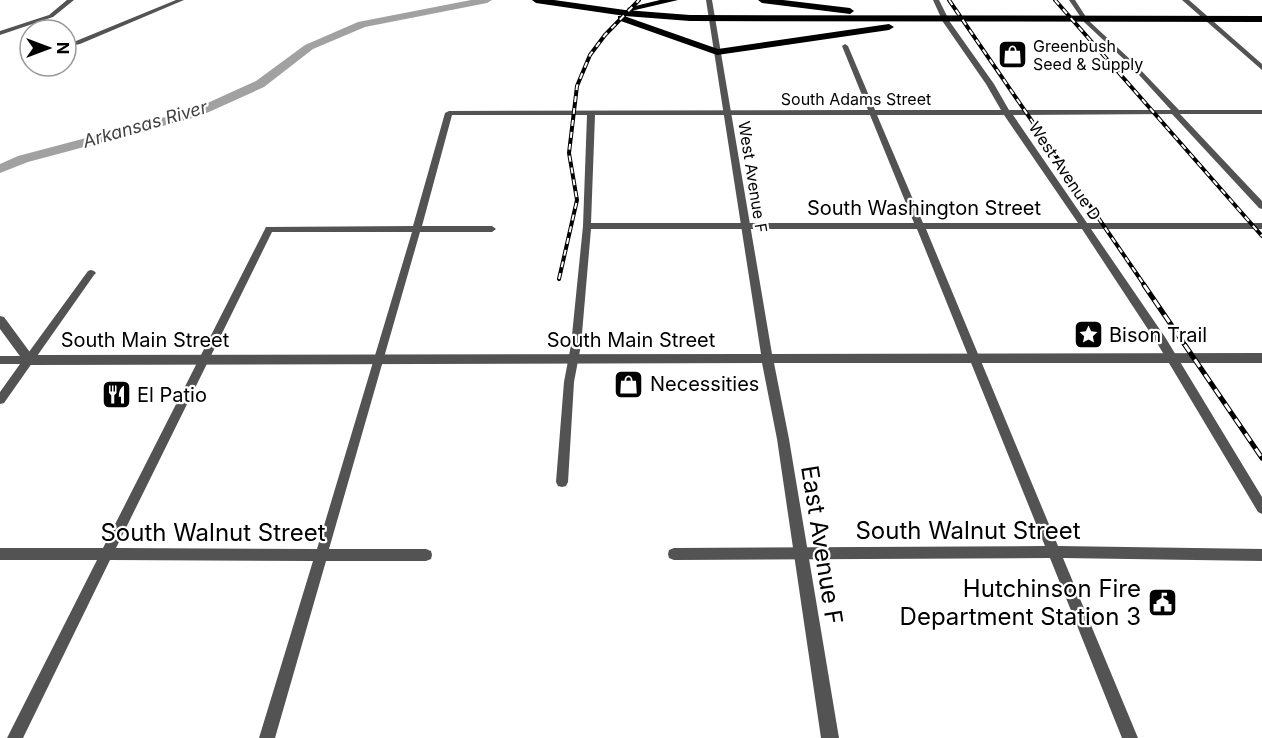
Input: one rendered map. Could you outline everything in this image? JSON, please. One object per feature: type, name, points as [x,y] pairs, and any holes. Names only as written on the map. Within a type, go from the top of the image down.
[{"type":"main road","points":[[536,0],[643,18],[690,20],[1262,22]]},
{"type":"main road","points":[[584,7],[630,8],[674,0]]},
{"type":"main road","points":[[762,0],[920,21]]},
{"type":"main road","points":[[584,7],[717,52],[920,21]]},
{"type":"main road","points":[[1234,21],[1262,14]]},
{"type":"street","points":[[47,18],[71,0]]},
{"type":"street","points":[[78,43],[181,0]]},
{"type":"street","name":"West Avenue F","points":[[709,0],[768,359]]},
{"type":"street","name":"West Avenue D","points":[[936,0],[942,18],[969,52],[1005,112],[1171,358],[1262,508]]},
{"type":"street","points":[[1072,0],[1086,21],[1131,63],[1262,206]]},
{"type":"street","points":[[1185,0],[1262,68]]},
{"type":"street","points":[[0,33],[18,29]]},
{"type":"street","points":[[845,46],[1130,738]]},
{"type":"street","name":"South Adams Street","points":[[416,228],[449,113],[1262,112]]},
{"type":"street","points":[[562,482],[569,382],[587,226],[591,113]]},
{"type":"street","name":"South Washington Street","points":[[587,226],[1262,226]]},
{"type":"street","points":[[267,738],[416,228]]},
{"type":"street","points":[[15,738],[268,229],[492,229]]},
{"type":"street","points":[[0,400],[91,273]]},
{"type":"street","points":[[1,325],[29,360]]},
{"type":"street","name":"South Main Street","points":[[0,360],[1262,358]]},
{"type":"street","name":"East Avenue F","points":[[768,359],[830,738]]},
{"type":"street","name":"South Walnut Street","points":[[674,554],[1054,552],[1262,555]]},
{"type":"street","name":"South Walnut Street","points":[[0,554],[426,555]]},
{"type":"waterway","name":"Arkansas River","points":[[0,169],[23,159],[196,113],[260,84],[309,47],[362,24],[487,0]]},
{"type":"railway","points":[[559,279],[577,200],[569,153],[577,86],[590,55],[605,35],[639,0]]},
{"type":"railway","points":[[949,0],[1145,286]]},
{"type":"railway","points":[[1055,0],[1262,236]]},
{"type":"railway","points":[[1144,285],[1262,458]]},
{"type":"place","name":"Greenbush Seed & Supply","points":[[1012,55]]},
{"type":"place","name":"Bison Trail","points":[[1088,335]]},
{"type":"place","name":"Necessities","points":[[629,384]]},
{"type":"place","name":"El Patio","points":[[116,395]]},
{"type":"place","name":"Hutchinson Fire Department Station 3","points":[[1162,602]]}]
